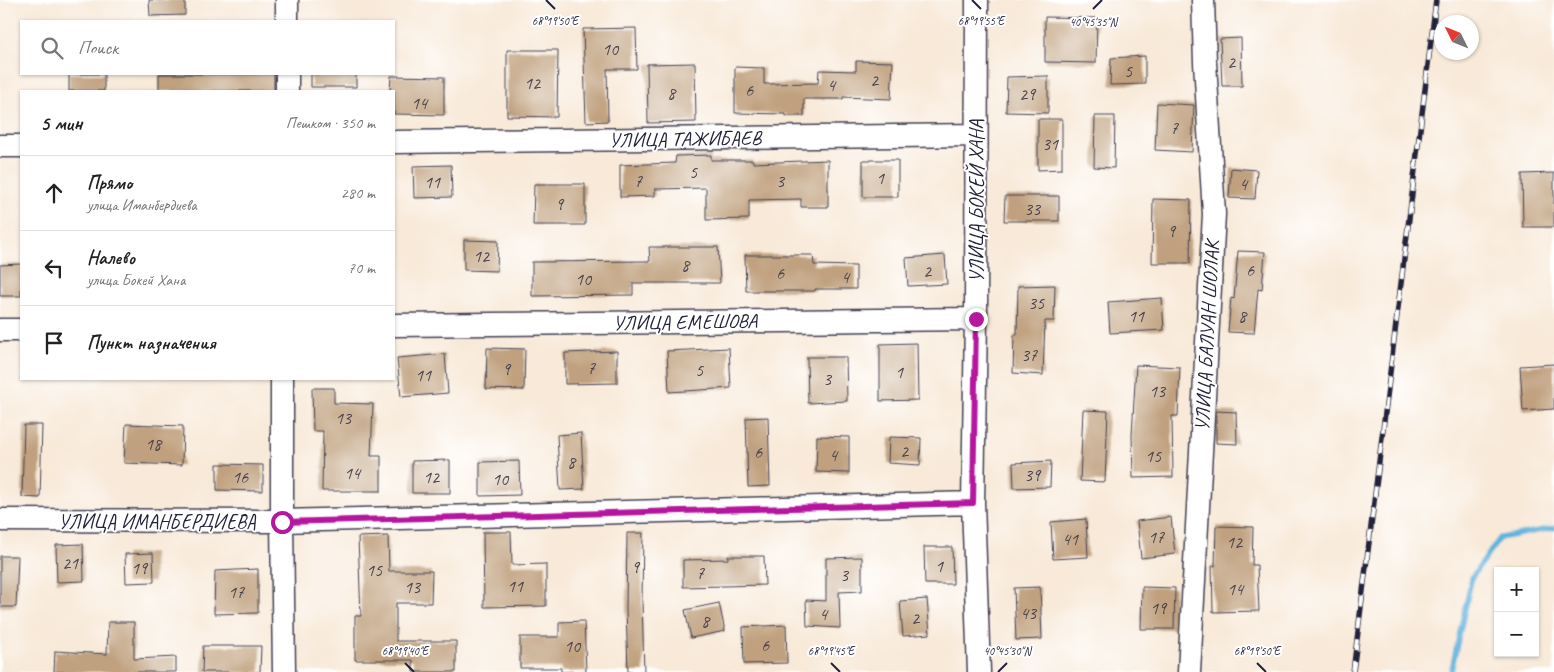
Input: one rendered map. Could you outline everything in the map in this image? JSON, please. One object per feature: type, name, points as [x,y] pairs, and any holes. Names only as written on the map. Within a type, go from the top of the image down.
[{"type":"street","points":[[287,0],[287,20]]},
{"type":"street","name":"УЛИЦА БОКЕЙ ХАНА","points":[[977,0],[976,319],[973,503],[979,672]]},
{"type":"street","name":"УЛИЦА БАЛУАН ШОЛАК","points":[[1189,672],[1214,214],[1203,0]]},
{"type":"street","points":[[287,75],[287,90]]},
{"type":"street","name":"УЛИЦА ТАЖИБАЕВ","points":[[395,142],[976,135]]},
{"type":"street","points":[[0,146],[20,146]]},
{"type":"street","name":"УЛИЦА ЕМЕШОВА","points":[[395,325],[976,319]]},
{"type":"street","points":[[0,330],[20,330]]},
{"type":"street","points":[[282,380],[284,672]]},
{"type":"street","name":"УЛИЦА ИМАНБЕРДИЕВА","points":[[0,520],[282,522],[973,503]]},
{"type":"building","points":[[149,0],[185,0],[185,15],[150,16]]},
{"type":"building","points":[[1045,17],[1097,18],[1096,63],[1045,62]]},
{"type":"building","points":[[636,28],[637,69],[607,69],[608,121],[586,122],[583,29]]},
{"type":"building","points":[[1241,38],[1242,86],[1222,86],[1220,39]]},
{"type":"building","points":[[507,50],[558,50],[557,117],[507,116]]},
{"type":"building","points":[[1145,56],[1145,84],[1110,85],[1111,58]]},
{"type":"building","points":[[856,61],[893,62],[891,99],[843,97],[843,99],[804,99],[804,116],[735,113],[735,67],[764,68],[764,84],[818,83],[819,70],[856,71]]},
{"type":"building","points":[[695,63],[696,122],[648,123],[647,64]]},
{"type":"building","points":[[69,75],[104,75],[104,90],[69,90]]},
{"type":"building","points":[[159,75],[274,75],[274,90],[159,90]]},
{"type":"building","points":[[311,75],[356,75],[356,87],[311,87]]},
{"type":"building","points":[[391,76],[444,77],[444,115],[395,114],[395,90],[390,90]]},
{"type":"building","points":[[1048,76],[1048,113],[1006,112],[1007,77]]},
{"type":"building","points":[[1157,103],[1194,105],[1192,152],[1155,150]]},
{"type":"building","points":[[1095,116],[1115,116],[1114,168],[1094,167]]},
{"type":"building","points":[[1038,119],[1062,119],[1062,169],[1038,170]]},
{"type":"building","points":[[711,155],[711,160],[753,160],[753,163],[828,160],[828,207],[801,207],[801,199],[749,200],[749,219],[706,220],[706,188],[655,189],[655,196],[620,197],[620,165],[675,163],[676,156]]},
{"type":"building","points":[[863,160],[898,160],[898,197],[863,197]]},
{"type":"building","points":[[451,165],[452,197],[414,198],[413,166]]},
{"type":"building","points":[[1231,168],[1257,170],[1255,199],[1229,198]]},
{"type":"building","points":[[1554,173],[1554,227],[1523,227],[1522,174]]},
{"type":"building","points":[[534,184],[585,184],[585,225],[533,225]]},
{"type":"building","points":[[1005,196],[1059,196],[1059,221],[1004,221]]},
{"type":"building","points":[[1153,199],[1191,200],[1190,263],[1152,263]]},
{"type":"building","points":[[464,240],[498,241],[497,271],[464,270]]},
{"type":"building","points":[[649,247],[718,247],[720,283],[633,283],[633,295],[532,296],[532,262],[650,261]]},
{"type":"building","points":[[1238,251],[1265,252],[1262,290],[1258,289],[1254,333],[1228,332],[1231,298],[1234,299]]},
{"type":"building","points":[[745,255],[813,255],[814,265],[856,266],[856,289],[746,291]]},
{"type":"building","points":[[945,255],[947,284],[908,286],[906,258]]},
{"type":"building","points":[[20,264],[20,296],[0,296],[0,265]]},
{"type":"building","points":[[1055,285],[1054,321],[1045,321],[1043,375],[1013,373],[1014,335],[1017,335],[1018,286]]},
{"type":"building","points":[[1162,298],[1164,330],[1110,333],[1108,302]]},
{"type":"building","points":[[917,343],[918,400],[880,401],[880,344]]},
{"type":"building","points":[[487,348],[525,349],[524,390],[486,389]]},
{"type":"building","points":[[729,348],[731,388],[669,392],[667,351]]},
{"type":"building","points":[[617,351],[617,383],[565,384],[565,353]]},
{"type":"building","points":[[445,354],[448,393],[401,397],[397,358]]},
{"type":"building","points":[[807,357],[846,357],[847,401],[808,403]]},
{"type":"building","points":[[1554,364],[1554,409],[1523,411],[1520,366]]},
{"type":"building","points":[[1136,365],[1180,367],[1178,416],[1172,416],[1173,477],[1133,478],[1132,435]]},
{"type":"building","points":[[312,388],[334,388],[334,403],[373,404],[371,456],[381,456],[381,491],[322,491],[323,431],[313,431]]},
{"type":"building","points":[[1083,410],[1108,411],[1105,482],[1080,481]]},
{"type":"building","points":[[1216,411],[1236,412],[1237,444],[1216,443]]},
{"type":"building","points":[[768,417],[770,486],[748,487],[746,418]]},
{"type":"building","points":[[126,424],[183,426],[182,465],[124,463]]},
{"type":"building","points":[[24,425],[42,425],[40,498],[22,497]]},
{"type":"building","points":[[581,433],[584,489],[560,490],[557,435]]},
{"type":"building","points":[[817,436],[849,437],[849,473],[816,472]]},
{"type":"building","points":[[889,437],[921,438],[920,465],[888,463]]},
{"type":"building","points":[[450,460],[450,493],[412,493],[412,461]]},
{"type":"building","points":[[519,461],[520,495],[480,496],[480,462]]},
{"type":"building","points":[[1051,461],[1050,487],[1014,488],[1013,463]]},
{"type":"building","points":[[217,464],[263,465],[263,491],[217,490]]},
{"type":"building","points":[[1171,517],[1175,554],[1141,558],[1137,521]]},
{"type":"building","points":[[1086,519],[1088,557],[1053,559],[1051,522]]},
{"type":"building","points":[[1216,526],[1253,527],[1252,565],[1257,565],[1259,611],[1213,612],[1212,566],[1215,566]]},
{"type":"building","points":[[483,532],[511,532],[512,565],[546,564],[546,606],[484,607]]},
{"type":"building","points":[[627,533],[643,533],[644,672],[628,672],[626,608]]},
{"type":"building","points":[[388,536],[389,571],[432,571],[431,603],[396,603],[396,641],[456,641],[456,672],[413,672],[413,660],[355,660],[355,616],[361,616],[358,537]]},
{"type":"building","points":[[83,544],[84,581],[57,582],[56,545]]},
{"type":"building","points":[[924,547],[952,547],[953,584],[925,584]]},
{"type":"building","points":[[153,553],[154,582],[126,583],[125,554]]},
{"type":"building","points":[[0,556],[18,556],[16,607],[0,607]]},
{"type":"building","points":[[728,556],[764,556],[765,585],[683,587],[683,560],[728,559]]},
{"type":"building","points":[[862,557],[862,591],[839,592],[840,628],[807,626],[806,600],[826,601],[826,558]]},
{"type":"building","points":[[258,569],[258,613],[214,614],[215,571]]},
{"type":"building","points":[[1040,587],[1042,639],[1016,640],[1014,588]]},
{"type":"building","points":[[1142,587],[1175,588],[1174,629],[1141,629]]},
{"type":"building","points":[[927,599],[930,634],[903,636],[900,601]]},
{"type":"building","points":[[719,603],[725,631],[691,638],[685,610]]},
{"type":"building","points":[[584,621],[586,671],[561,672],[561,668],[520,668],[520,637],[559,637],[559,622]]},
{"type":"building","points":[[108,622],[134,622],[134,659],[176,657],[176,672],[54,672],[55,651],[107,654]]},
{"type":"building","points":[[786,625],[787,663],[744,664],[743,627]]},
{"type":"building","points":[[203,646],[261,646],[260,672],[202,672]]},
{"type":"waterway","points":[[1451,672],[1472,577],[1500,538],[1554,528]]},
{"type":"railway","points":[[1353,672],[1436,0]]},
{"type":"route","points":[[282,522],[973,503],[976,319]]}]
